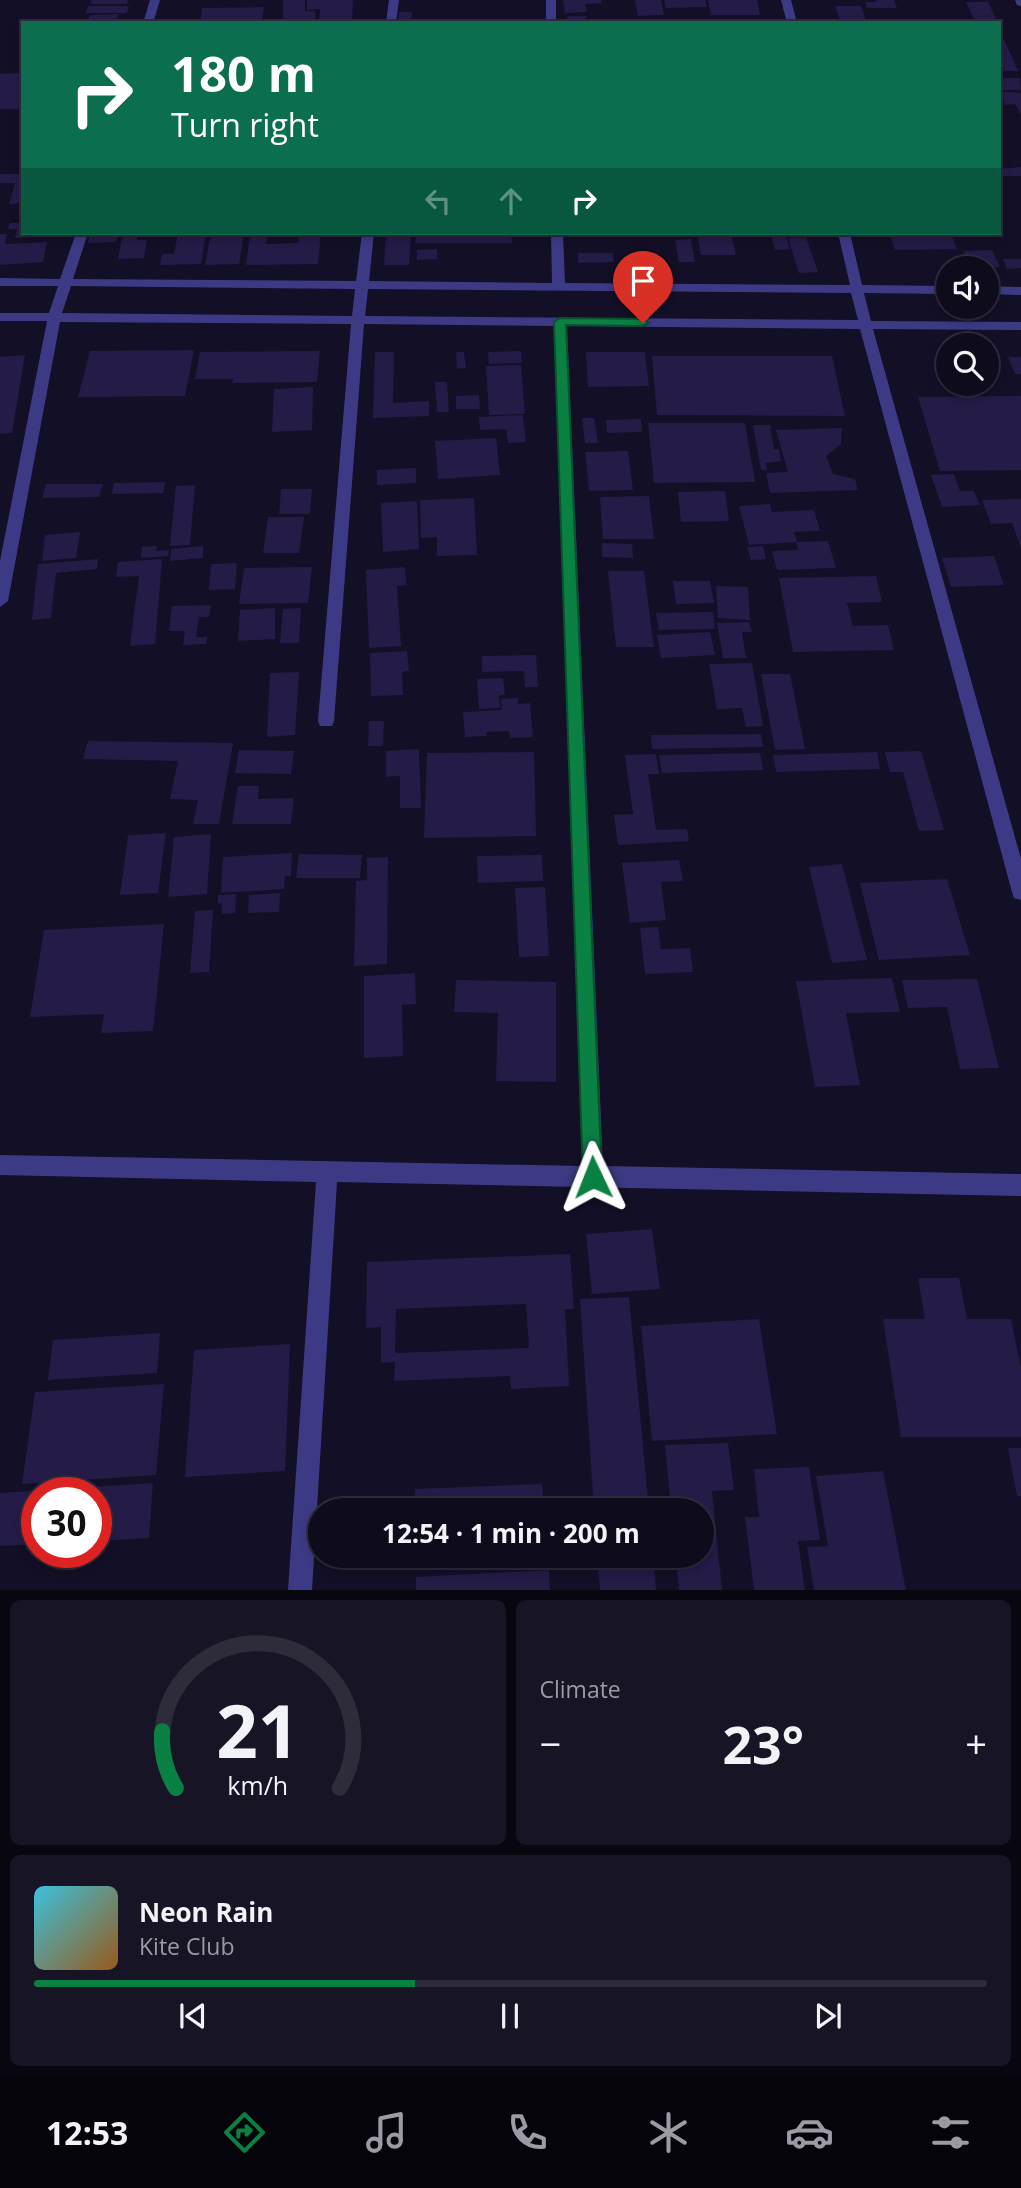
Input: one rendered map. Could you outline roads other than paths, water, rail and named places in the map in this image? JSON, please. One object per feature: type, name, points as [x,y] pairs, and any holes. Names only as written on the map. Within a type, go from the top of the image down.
[{"type":"street","points":[[149,21],[155,0]]},
{"type":"street","points":[[391,21],[394,0]]},
{"type":"street","points":[[551,0],[551,21]]},
{"type":"street","points":[[786,0],[791,21]]},
{"type":"street","points":[[0,601],[54,317],[81,235]]},
{"type":"street","points":[[326,722],[358,320],[368,235]]},
{"type":"street","points":[[557,235],[559,287]]},
{"type":"street","points":[[844,235],[865,324],[1021,892]]},
{"type":"street","points":[[0,282],[936,290]]},
{"type":"street","points":[[999,290],[1021,291]]},
{"type":"street","points":[[0,317],[1021,326]]},
{"type":"street","points":[[560,322],[593,1177]]},
{"type":"street","points":[[0,1165],[1021,1185]]},
{"type":"street","points":[[300,1590],[327,1173]]}]
